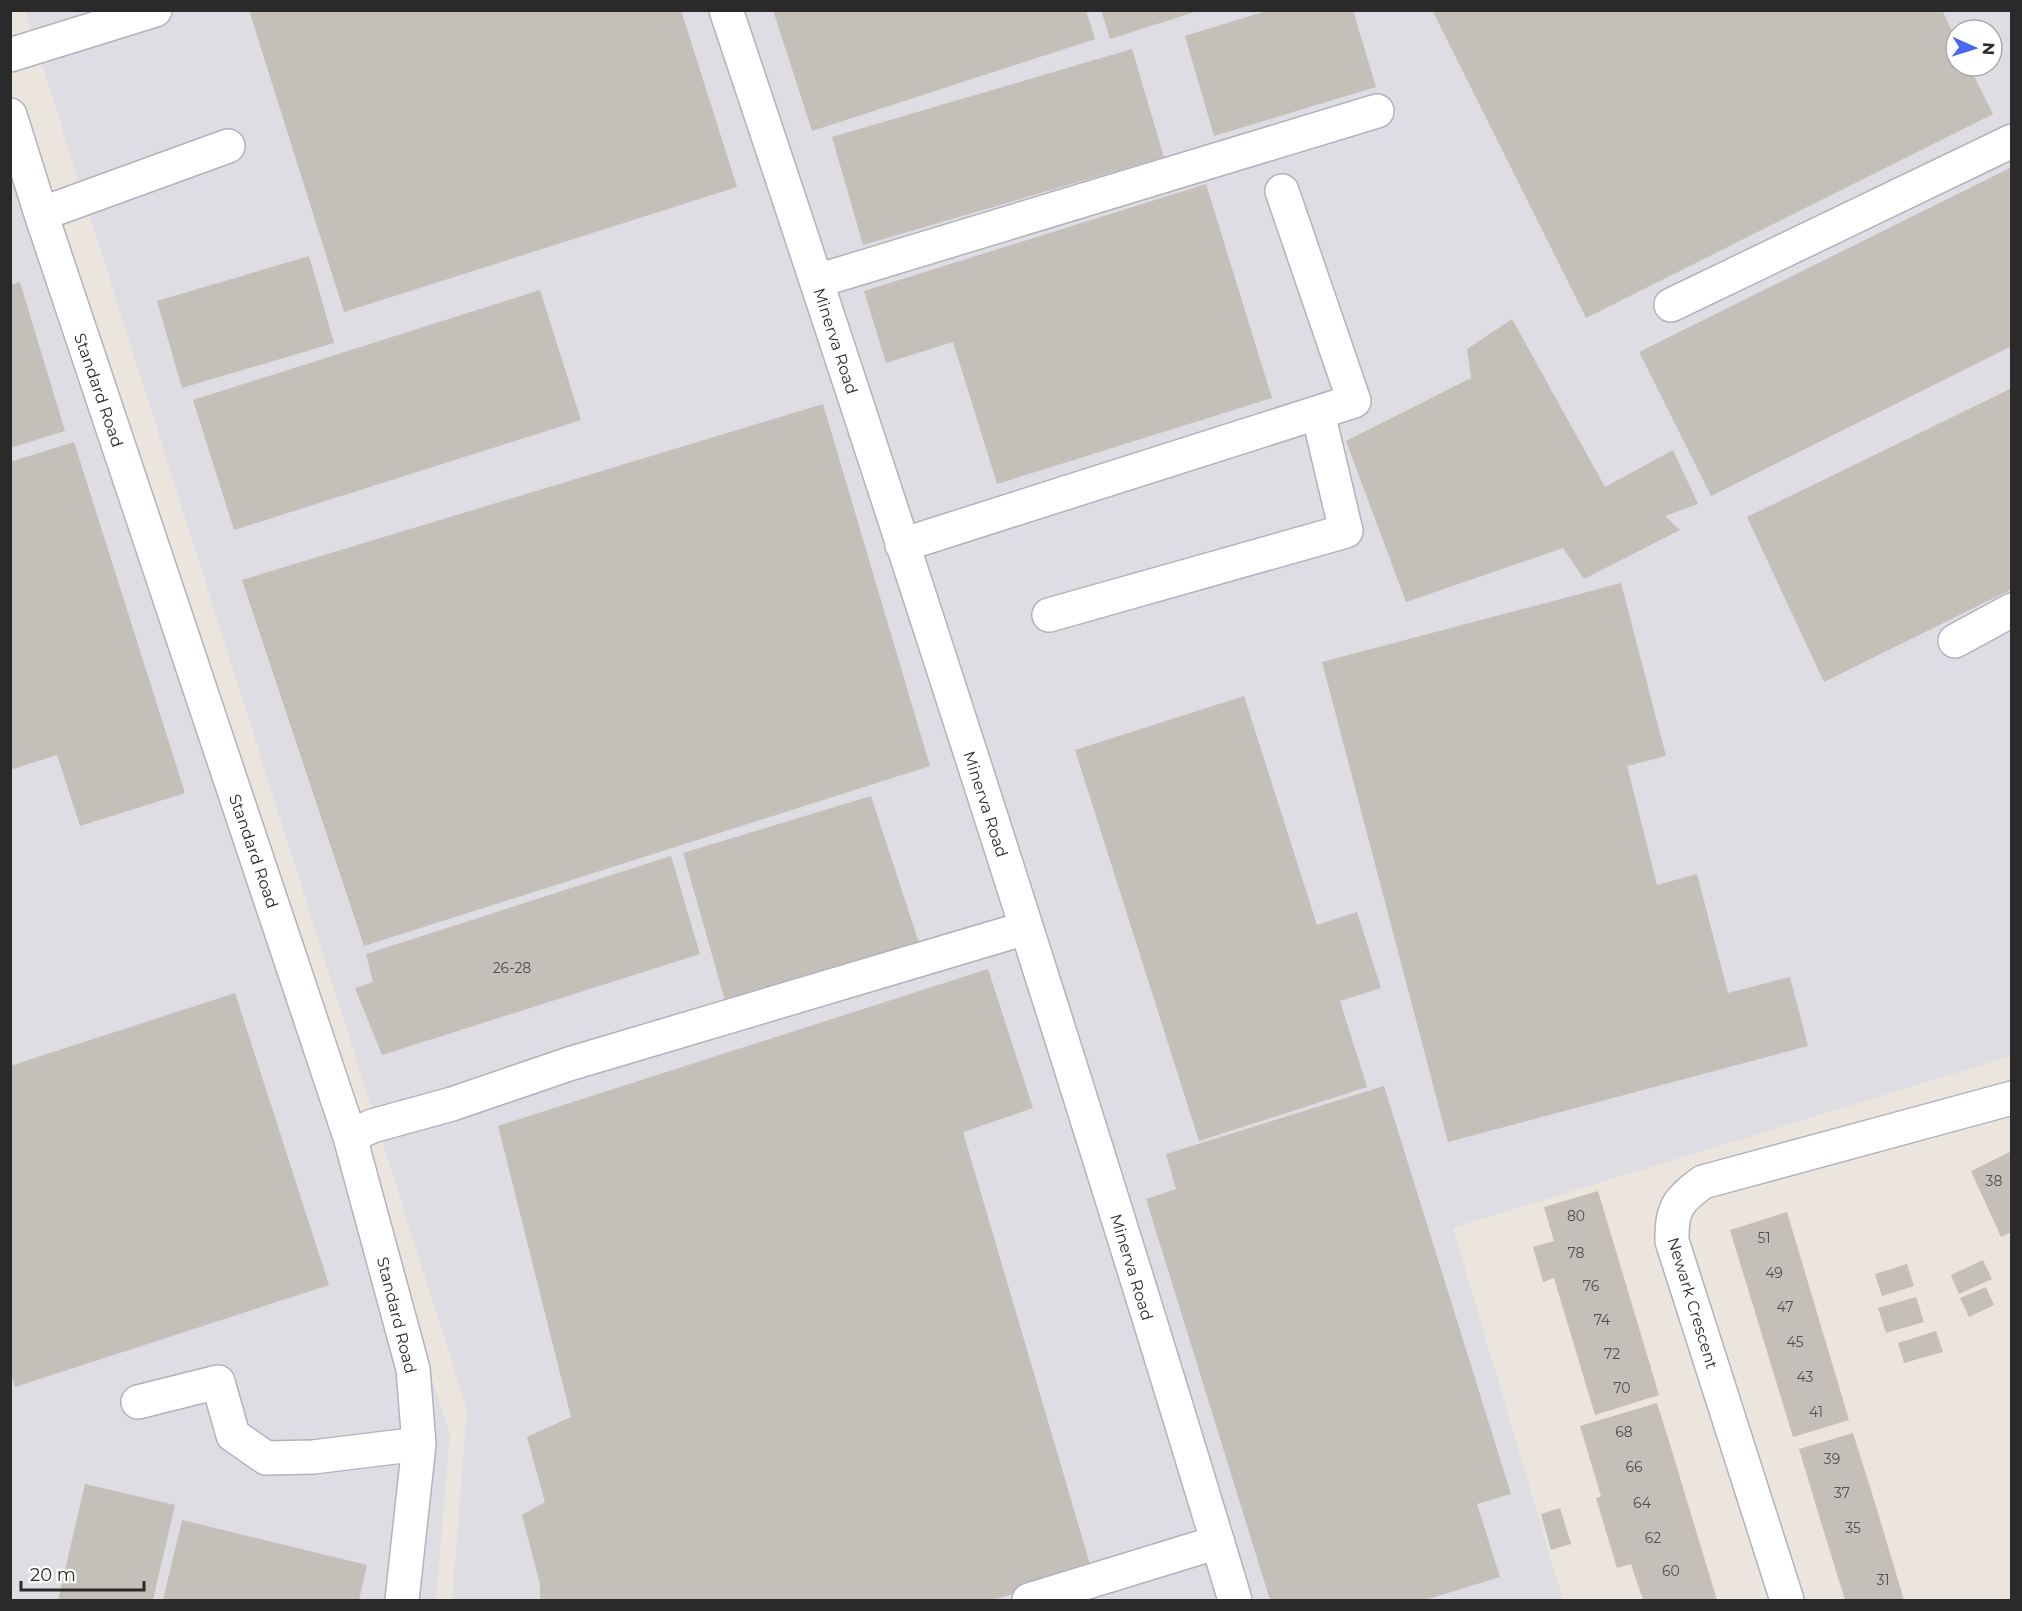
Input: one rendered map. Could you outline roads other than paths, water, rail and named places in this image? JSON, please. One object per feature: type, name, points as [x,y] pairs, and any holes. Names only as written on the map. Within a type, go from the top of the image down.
[{"type":"street","points":[[10,55],[155,10]]},
{"type":"street","name":"Minerva Road","points":[[726,10],[817,281],[1026,928],[1235,1600]]},
{"type":"street","points":[[817,281],[1377,111]]},
{"type":"street","name":"Standard Road","points":[[10,115],[40,214],[350,1137],[413,1369],[419,1444],[402,1600]]},
{"type":"street","points":[[1671,305],[2012,141]]},
{"type":"street","points":[[40,214],[228,146]]},
{"type":"street","points":[[902,546],[1354,401],[1282,190]]},
{"type":"street","points":[[1049,615],[1346,531],[1318,412]]},
{"type":"street","points":[[1954,641],[2012,609]]},
{"type":"street","points":[[350,1137],[372,1126],[452,1104],[569,1064],[1026,928]]},
{"type":"street","name":"Newark Crescent","points":[[1787,1600],[1672,1241],[1671,1225],[1674,1212],[1684,1196],[1704,1182],[2012,1098]]},
{"type":"street","points":[[138,1402],[218,1382],[233,1435],[266,1458],[313,1457],[419,1444]]},
{"type":"street","points":[[1029,1600],[1218,1542]]}]
